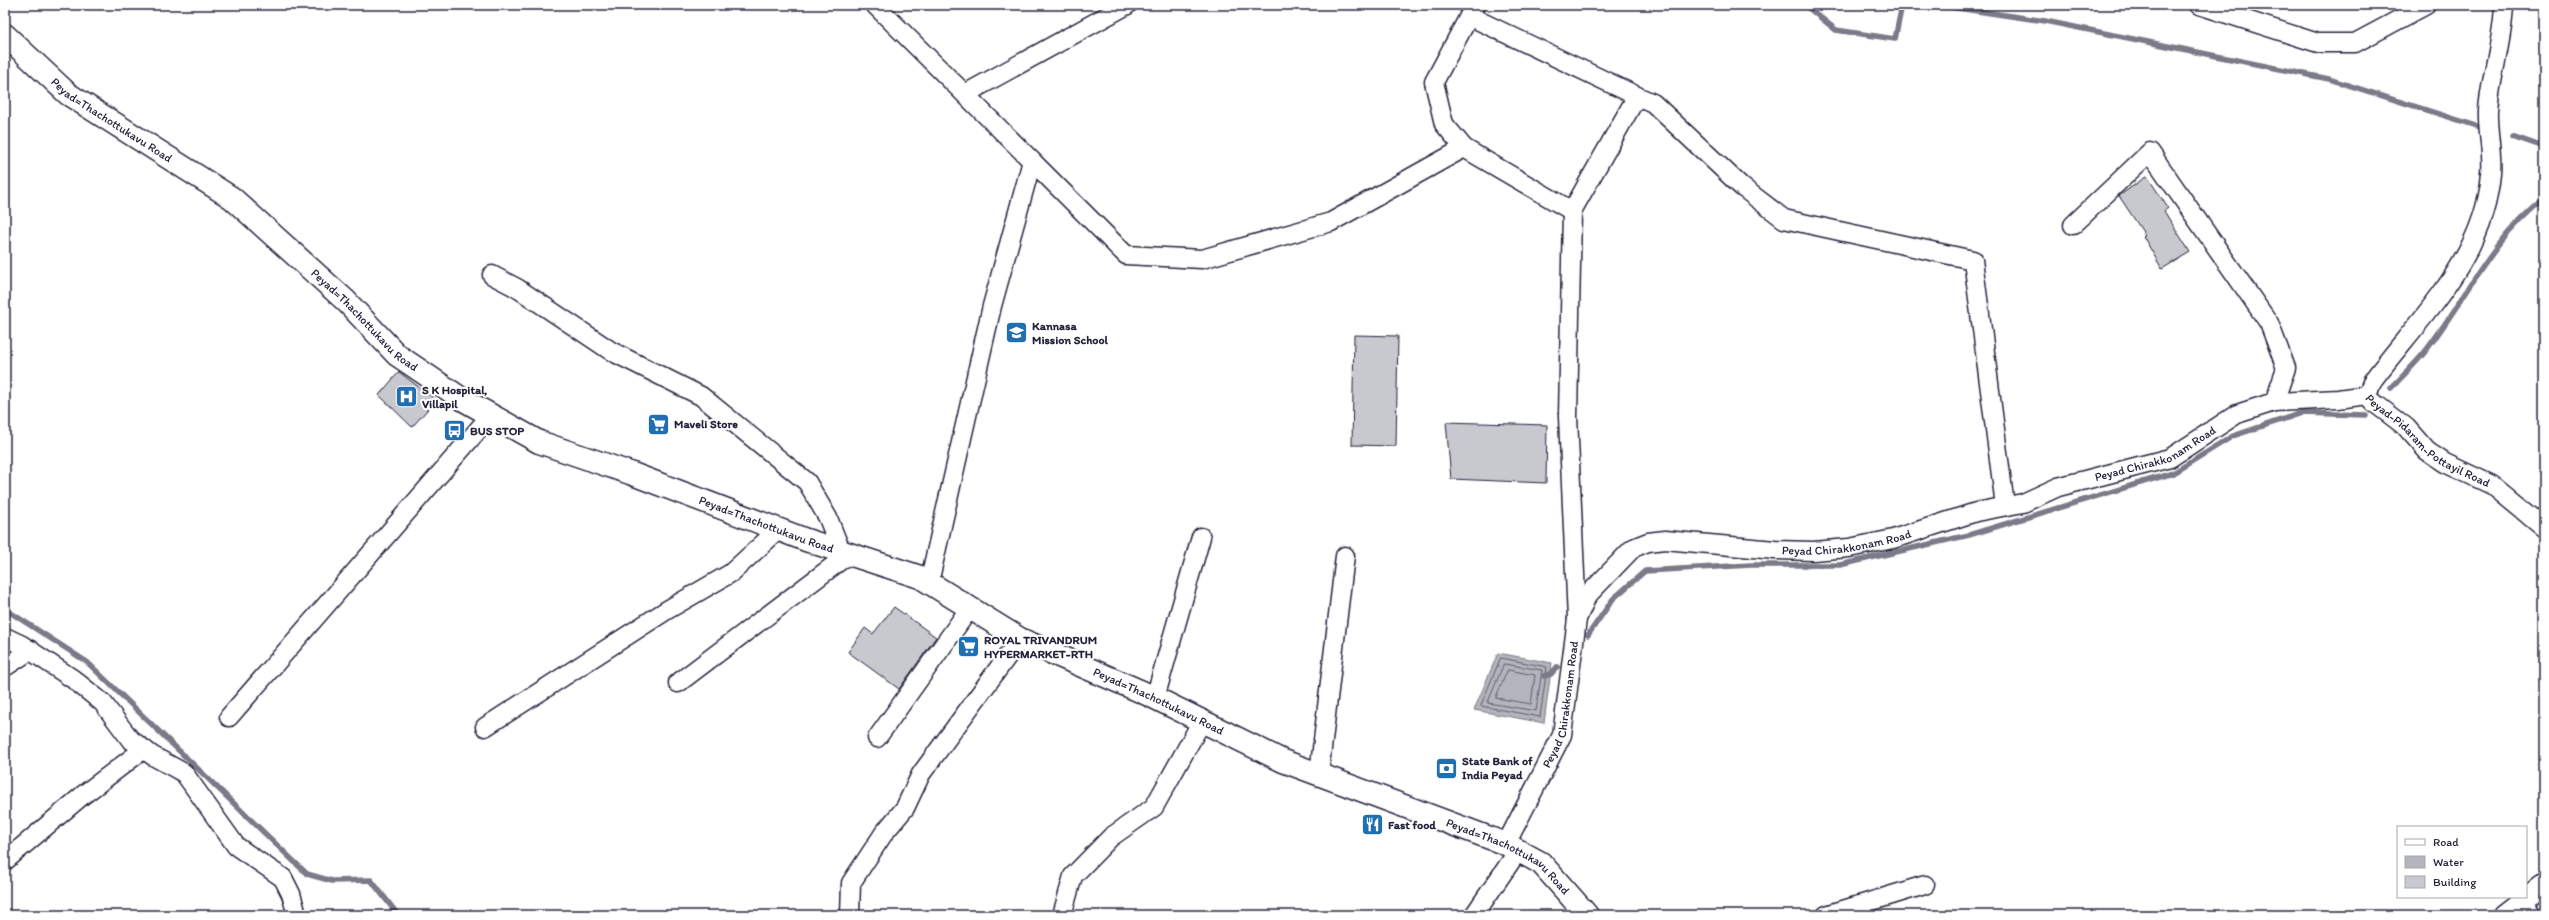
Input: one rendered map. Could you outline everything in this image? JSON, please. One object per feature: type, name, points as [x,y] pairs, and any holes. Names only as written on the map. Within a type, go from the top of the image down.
[{"type":"main road","name":"Peyad=Thachottukavu Road","points":[[5,35],[68,94],[232,198],[346,301],[397,355],[462,399],[539,442],[779,529],[920,577],[1020,639],[1155,698],[1283,761],[1512,848],[1541,863],[1587,915]]},
{"type":"main road","points":[[2518,911],[2544,885]]},
{"type":"street","points":[[875,5],[1126,255],[1202,259],[1331,222],[1464,148]]},
{"type":"street","points":[[965,94],[1127,5]]},
{"type":"street","points":[[2199,5],[2318,43],[2355,43],[2426,5]]},
{"type":"street","name":"Peyad-Pidaram-Pottayil Road","points":[[2504,5],[2504,27],[2491,85],[2488,111],[2491,173],[2480,222],[2463,264],[2373,380],[2366,395],[2406,427],[2426,451],[2445,463],[2492,485],[2544,528]]},
{"type":"street","points":[[1572,211],[1464,148],[1444,124],[1434,82],[1472,10],[1653,103],[1742,187],[1784,219],[1973,260],[2005,506]]},
{"type":"street","points":[[1577,619],[1568,418],[1572,211],[1637,96]]},
{"type":"street","points":[[2073,225],[2150,152],[2269,323],[2286,368],[2274,402]]},
{"type":"street","points":[[929,583],[992,306],[1032,161]]},
{"type":"street","points":[[492,276],[517,288],[611,352],[701,396],[807,482],[828,518],[845,552],[678,683]]},
{"type":"street","name":"Peyad Chirakkonam Road","points":[[1474,915],[1512,848],[1562,735],[1577,619],[1587,596],[1609,571],[1633,548],[1648,542],[1665,540],[1775,550],[1849,548],[1893,539],[1934,524],[2005,506],[2023,503],[2058,487],[2170,458],[2237,414],[2274,402],[2338,399],[2366,395]]},
{"type":"street","points":[[229,717],[491,415]]},
{"type":"street","points":[[485,727],[667,610],[731,574],[779,529]]},
{"type":"street","points":[[1155,698],[1201,537]]},
{"type":"street","points":[[1319,774],[1345,556]]},
{"type":"street","points":[[877,738],[970,608]]},
{"type":"street","points":[[5,637],[30,650],[73,679],[102,703],[130,739],[144,749],[184,772],[236,846],[283,878],[297,915]]},
{"type":"street","points":[[850,915],[852,883],[884,833],[905,808],[922,774],[1020,639]]},
{"type":"street","points":[[5,667],[30,650]]},
{"type":"street","points":[[1062,915],[1073,876],[1111,837],[1154,807],[1202,721]]},
{"type":"street","points":[[5,861],[83,795],[144,749]]},
{"type":"street","points":[[1826,915],[1925,885]]},
{"type":"water","points":[[1498,653],[1552,663],[1544,723],[1474,710]]},
{"type":"building","points":[[2147,176],[2168,208],[2164,211],[2190,252],[2162,269],[2143,236],[2145,235],[2119,196]]},
{"type":"building","points":[[1354,335],[1398,336],[1396,446],[1352,445]]},
{"type":"building","name":"S K Hospital, Villapil","points":[[399,372],[436,400],[412,427],[379,395]]},
{"type":"building","points":[[1446,422],[1547,425],[1546,483],[1451,479]]},
{"type":"building","points":[[894,607],[936,637],[899,689],[848,652],[865,628],[873,634]]},
{"type":"waterway","points":[[1805,5],[1836,30],[1895,39],[1902,5]]},
{"type":"waterway","points":[[1937,5],[2045,21],[2329,79],[2480,127]]},
{"type":"waterway","points":[[2512,136],[2544,147]]},
{"type":"waterway","points":[[2391,388],[2424,353],[2494,251],[2509,232],[2526,214],[2544,199]]},
{"type":"waterway","points":[[1588,635],[1613,599],[1645,571],[1751,565],[1840,565],[1969,535],[2173,473],[2233,436],[2302,413],[2366,415]]},
{"type":"waterway","points":[[5,609],[87,662],[307,874],[332,881],[371,880],[398,915]]},
{"type":"waterway","points":[[1544,676],[1551,674],[1557,667]]},
{"type":"place","name":"Kannasa Mission School","points":[[1016,333]]},
{"type":"place","name":"S K Hospital, Villapil","points":[[407,397]]},
{"type":"place","name":"Maveli Store","points":[[659,424]]},
{"type":"place","name":"BUS STOP","points":[[455,431]]},
{"type":"place","name":"ROYAL TRIVANDRUM HYPERMARKET-RTH","points":[[968,647]]},
{"type":"place","name":"State Bank of India Peyad","points":[[1446,768]]},
{"type":"place","name":"Fast food","points":[[1373,825]]}]
